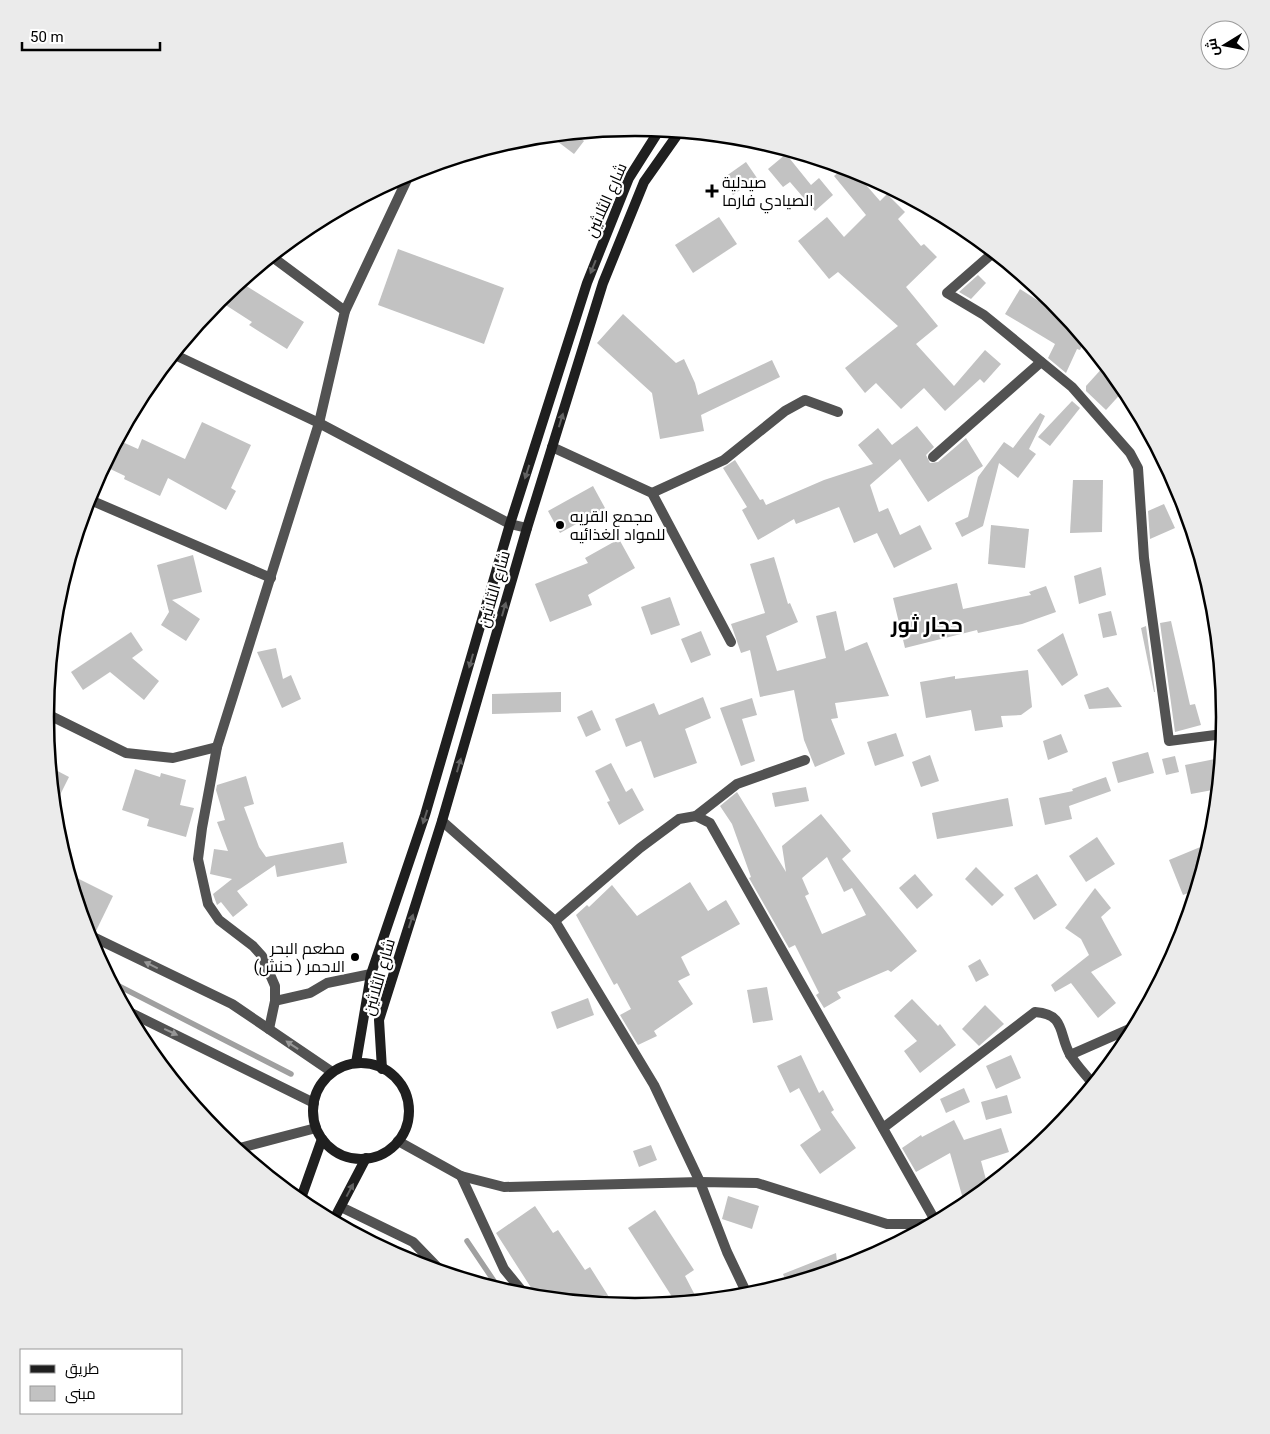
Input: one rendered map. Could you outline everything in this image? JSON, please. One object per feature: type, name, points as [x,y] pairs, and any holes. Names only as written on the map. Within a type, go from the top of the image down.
[{"type":"main road","name":"شارع الثلاثين","points":[[356,1063],[371,974],[425,816],[510,524],[587,283],[629,178],[655,137]]},
{"type":"main road","name":"شارع الثلاثين","points":[[382,1069],[379,1020],[442,821],[527,528],[603,283],[644,182],[676,137]]},
{"type":"main road","points":[[356,1063],[368,1063],[382,1069],[400,1082],[408,1106],[408,1118],[398,1141],[378,1156],[366,1158],[342,1155],[322,1139],[316,1128],[314,1103],[320,1086],[332,1072],[356,1063]]},
{"type":"main road","points":[[303,1193],[322,1139]]},
{"type":"main road","points":[[337,1215],[366,1158]]},
{"type":"street","points":[[269,1029],[275,1001],[275,986],[262,956],[253,946],[219,920],[208,904],[202,886],[198,859],[217,747],[319,424],[345,311],[405,184]]},
{"type":"street","points":[[989,256],[947,293],[984,315],[1072,387],[1130,452],[1138,468],[1144,558],[1169,740],[1216,735]]},
{"type":"street","points":[[276,260],[345,311]]},
{"type":"street","points":[[179,357],[319,424],[510,524],[527,528]]},
{"type":"street","points":[[933,458],[1041,362]]},
{"type":"street","points":[[652,492],[724,460],[785,412],[805,400],[838,412]]},
{"type":"street","points":[[552,447],[652,492],[731,642]]},
{"type":"street","points":[[95,502],[270,578]]},
{"type":"street","points":[[54,717],[126,753],[173,758],[217,747]]},
{"type":"street","points":[[555,921],[640,848],[679,819],[696,816],[738,784],[805,760]]},
{"type":"street","points":[[696,816],[710,823],[933,1216]]},
{"type":"street","points":[[442,821],[555,921],[654,1085],[700,1182],[727,1252],[744,1288]]},
{"type":"street","points":[[98,939],[232,1004],[332,1072]]},
{"type":"street","points":[[275,1001],[310,993],[327,983],[371,974]]},
{"type":"street","points":[[883,1128],[1035,1012],[1048,1013],[1059,1023],[1070,1055],[1089,1079]]},
{"type":"street","points":[[137,1017],[314,1103]]},
{"type":"street","points":[[1070,1055],[1123,1032]]},
{"type":"street","points":[[244,1147],[316,1128]]},
{"type":"street","points":[[398,1141],[461,1176],[504,1187],[700,1182],[757,1183],[887,1224],[918,1224]]},
{"type":"street","points":[[461,1176],[504,1269],[518,1286]]},
{"type":"street","points":[[341,1207],[413,1242],[431,1261]]},
{"type":"building","points":[[581,139],[584,141],[574,154],[557,141]]},
{"type":"building","points":[[784,156],[788,157],[811,185],[819,178],[833,195],[815,211],[790,182],[783,187],[768,169]]},
{"type":"building","points":[[746,162],[757,178],[733,195],[722,179]]},
{"type":"building","points":[[838,173],[865,184],[880,201],[887,194],[905,212],[898,219],[921,246],[924,244],[937,257],[906,287],[938,326],[916,344],[954,386],[985,350],[1001,364],[984,383],[980,379],[945,411],[924,388],[901,409],[876,383],[865,393],[845,368],[898,326],[838,272],[829,279],[798,241],[827,217],[844,237],[866,215],[834,176]]},
{"type":"building","points":[[719,217],[737,244],[693,273],[675,245]]},
{"type":"building","points":[[398,249],[504,288],[484,344],[378,305]]},
{"type":"building","points":[[978,275],[986,283],[971,299],[959,292]]},
{"type":"building","points":[[246,286],[304,322],[287,349],[249,325],[252,322],[225,305]]},
{"type":"building","points":[[1020,289],[1046,306],[1082,346],[1080,350],[1077,349],[1066,373],[1048,358],[1055,344],[1005,314]]},
{"type":"building","points":[[623,314],[676,363],[684,359],[695,383],[698,395],[772,360],[780,377],[701,415],[704,431],[660,439],[652,393],[597,343]]},
{"type":"building","points":[[1101,370],[1119,396],[1106,410],[1086,391],[1086,386]]},
{"type":"building","points":[[1072,401],[1080,408],[1050,446],[1038,437]]},
{"type":"building","points":[[1040,413],[1045,416],[1029,449],[1036,454],[1018,478],[999,463],[983,526],[962,537],[955,523],[968,517],[978,477],[1004,442],[1013,448]]},
{"type":"building","points":[[202,422],[251,445],[231,488],[236,491],[226,510],[168,478],[160,496],[124,479],[125,476],[110,469],[123,442],[138,449],[142,439],[185,459]]},
{"type":"building","points":[[917,426],[934,447],[926,455],[930,463],[938,462],[966,438],[983,466],[928,502],[900,459],[870,485],[879,512],[888,508],[900,535],[920,525],[932,549],[894,568],[877,533],[854,543],[839,507],[796,524],[794,519],[758,540],[742,510],[747,507],[723,468],[735,460],[760,500],[763,499],[766,505],[824,480],[873,464],[858,445],[878,428],[892,445]]},
{"type":"building","points":[[1073,480],[1103,480],[1102,532],[1070,533]]},
{"type":"building","points":[[593,486],[605,508],[560,533],[548,511]]},
{"type":"building","points":[[1164,504],[1175,528],[1150,539],[1148,511]]},
{"type":"building","points":[[991,525],[1029,529],[1025,568],[988,564]]},
{"type":"building","points":[[619,539],[635,568],[588,595],[592,605],[550,622],[535,584],[588,563],[585,558]]},
{"type":"building","points":[[193,555],[202,592],[172,600],[200,619],[186,641],[161,625],[169,612],[157,565]]},
{"type":"building","points":[[774,557],[788,604],[790,603],[798,622],[766,636],[777,671],[826,658],[816,616],[836,611],[845,651],[867,642],[889,696],[835,703],[838,718],[831,719],[845,754],[815,767],[804,740],[794,690],[760,697],[750,650],[741,653],[731,624],[765,613],[750,564]]},
{"type":"building","points":[[1101,567],[1106,595],[1079,604],[1074,576]]},
{"type":"building","points":[[957,583],[963,609],[1031,595],[1029,592],[1046,586],[1056,612],[1022,624],[978,633],[977,630],[905,648],[893,598]]},
{"type":"building","points":[[670,597],[680,625],[651,635],[641,607]]},
{"type":"building","points":[[1111,611],[1117,635],[1103,638],[1098,614]]},
{"type":"building","points":[[1171,621],[1190,705],[1195,704],[1201,725],[1175,732],[1160,623]]},
{"type":"building","points":[[1146,626],[1155,692],[1141,628]]},
{"type":"building","points":[[701,631],[711,655],[691,663],[681,639]]},
{"type":"building","points":[[131,632],[143,650],[132,658],[159,681],[144,700],[110,672],[83,690],[71,672]]},
{"type":"building","points":[[1063,633],[1078,675],[1062,686],[1037,650]]},
{"type":"building","points":[[276,648],[283,679],[291,675],[301,699],[282,708],[257,652]]},
{"type":"building","points":[[1028,670],[1032,707],[1021,715],[1001,716],[1003,727],[975,731],[971,710],[926,718],[920,682],[955,676],[955,679]]},
{"type":"building","points":[[1108,687],[1122,707],[1089,709],[1084,695]]},
{"type":"building","points":[[561,692],[561,712],[492,714],[492,694]]},
{"type":"building","points":[[703,697],[711,718],[685,729],[697,763],[654,778],[641,741],[626,747],[615,719],[654,703],[659,715]]},
{"type":"building","points":[[752,698],[757,715],[742,719],[755,761],[741,766],[720,708]]},
{"type":"building","points":[[592,710],[601,730],[586,737],[577,717]]},
{"type":"building","points":[[896,733],[904,756],[875,766],[867,742]]},
{"type":"building","points":[[1061,734],[1068,752],[1048,760],[1043,741]]},
{"type":"building","points":[[1148,752],[1154,773],[1118,783],[1112,762]]},
{"type":"building","points":[[930,755],[939,781],[921,787],[912,762]]},
{"type":"building","points":[[1175,756],[1179,772],[1166,775],[1162,759]]},
{"type":"building","points":[[1215,759],[1211,790],[1191,794],[1185,765]]},
{"type":"building","points":[[611,763],[626,792],[632,788],[644,810],[619,825],[607,802],[610,801],[595,771]]},
{"type":"building","points":[[135,769],[160,777],[161,773],[186,780],[180,805],[194,808],[186,837],[147,826],[149,819],[122,810]]},
{"type":"building","points":[[57,770],[69,777],[59,796]]},
{"type":"building","points":[[246,776],[254,804],[244,807],[259,847],[266,857],[343,842],[347,863],[277,877],[275,865],[237,891],[248,905],[233,917],[221,902],[217,905],[213,894],[232,879],[210,874],[214,849],[228,851],[217,822],[225,820],[216,790],[217,785]]},
{"type":"building","points":[[1106,777],[1111,791],[1069,806],[1072,819],[1045,825],[1039,798],[1073,791],[1072,789]]},
{"type":"building","points":[[806,787],[809,801],[775,807],[772,793]]},
{"type":"building","points":[[737,792],[786,872],[782,846],[821,814],[851,851],[842,859],[917,951],[891,972],[888,970],[837,992],[841,998],[824,1008],[816,995],[819,993],[795,945],[789,948],[749,878],[751,877],[732,824],[720,806]],"holes":[[[827,857],[844,892],[852,888],[866,915],[822,934],[805,896],[809,894],[802,878]]]},
{"type":"building","points":[[1008,798],[1013,826],[937,839],[932,813]]},
{"type":"building","points":[[1097,837],[1115,864],[1086,882],[1069,856]]},
{"type":"building","points":[[1201,847],[1188,893],[1183,895],[1169,860]]},
{"type":"building","points":[[976,867],[1004,895],[992,906],[965,879]]},
{"type":"building","points":[[915,874],[933,895],[917,909],[899,888]]},
{"type":"building","points":[[1037,874],[1057,905],[1034,920],[1014,888]]},
{"type":"building","points":[[77,878],[113,896],[96,931],[85,904]]},
{"type":"building","points":[[690,882],[708,911],[726,900],[740,924],[681,957],[690,975],[678,981],[693,1004],[654,1031],[657,1036],[638,1045],[620,1015],[631,1009],[617,983],[614,985],[576,915],[587,905],[589,907],[612,885],[637,916]]},
{"type":"building","points":[[1095,888],[1111,908],[1101,917],[1122,955],[1091,972],[1116,1003],[1098,1018],[1071,983],[1055,992],[1051,985],[1089,955],[1081,939],[1065,928]]},
{"type":"building","points":[[980,959],[989,975],[976,982],[968,966]]},
{"type":"building","points":[[767,987],[773,1020],[753,1023],[747,990]]},
{"type":"building","points":[[588,998],[594,1015],[557,1029],[551,1012]]},
{"type":"building","points":[[912,999],[938,1026],[940,1024],[956,1045],[920,1073],[904,1051],[917,1041],[894,1016]]},
{"type":"building","points":[[985,1005],[1004,1024],[979,1046],[962,1029]]},
{"type":"building","points":[[801,1055],[819,1093],[823,1090],[834,1110],[831,1112],[856,1148],[820,1174],[800,1145],[821,1130],[799,1088],[790,1093],[777,1066]]},
{"type":"building","points":[[1011,1055],[1021,1078],[996,1089],[986,1066]]},
{"type":"building","points":[[964,1088],[970,1102],[946,1113],[940,1099]]},
{"type":"building","points":[[1007,1095],[1012,1113],[986,1120],[981,1102]]},
{"type":"building","points":[[954,1120],[964,1140],[1001,1128],[1009,1152],[981,1161],[986,1180],[962,1197],[950,1153],[916,1172],[902,1148],[921,1135],[922,1137]]},
{"type":"building","points":[[651,1145],[657,1160],[639,1167],[633,1151]]},
{"type":"building","points":[[728,1196],[759,1206],[752,1229],[722,1219]]},
{"type":"building","points":[[535,1206],[553,1233],[558,1230],[585,1270],[590,1267],[609,1297],[532,1289],[496,1233]]},
{"type":"building","points":[[655,1210],[694,1270],[685,1276],[695,1295],[672,1297],[628,1228]]},
{"type":"building","points":[[836,1253],[837,1261],[785,1278],[783,1274]]},
{"type":"waterway","points":[[121,987],[291,1074]]},
{"type":"waterway","points":[[467,1241],[493,1280]]},
{"type":"place","name":"صيدلية الصيادي فارما","points":[[712,191]]},
{"type":"place","name":"مجمع القريه للمواد الغذائيه","points":[[560,525]]},
{"type":"place","name":"مطعم البحر الاحمر ( حنش)","points":[[355,957]]},
{"type":"district","name":"حجار ثور","points":[[927,625]]}]
